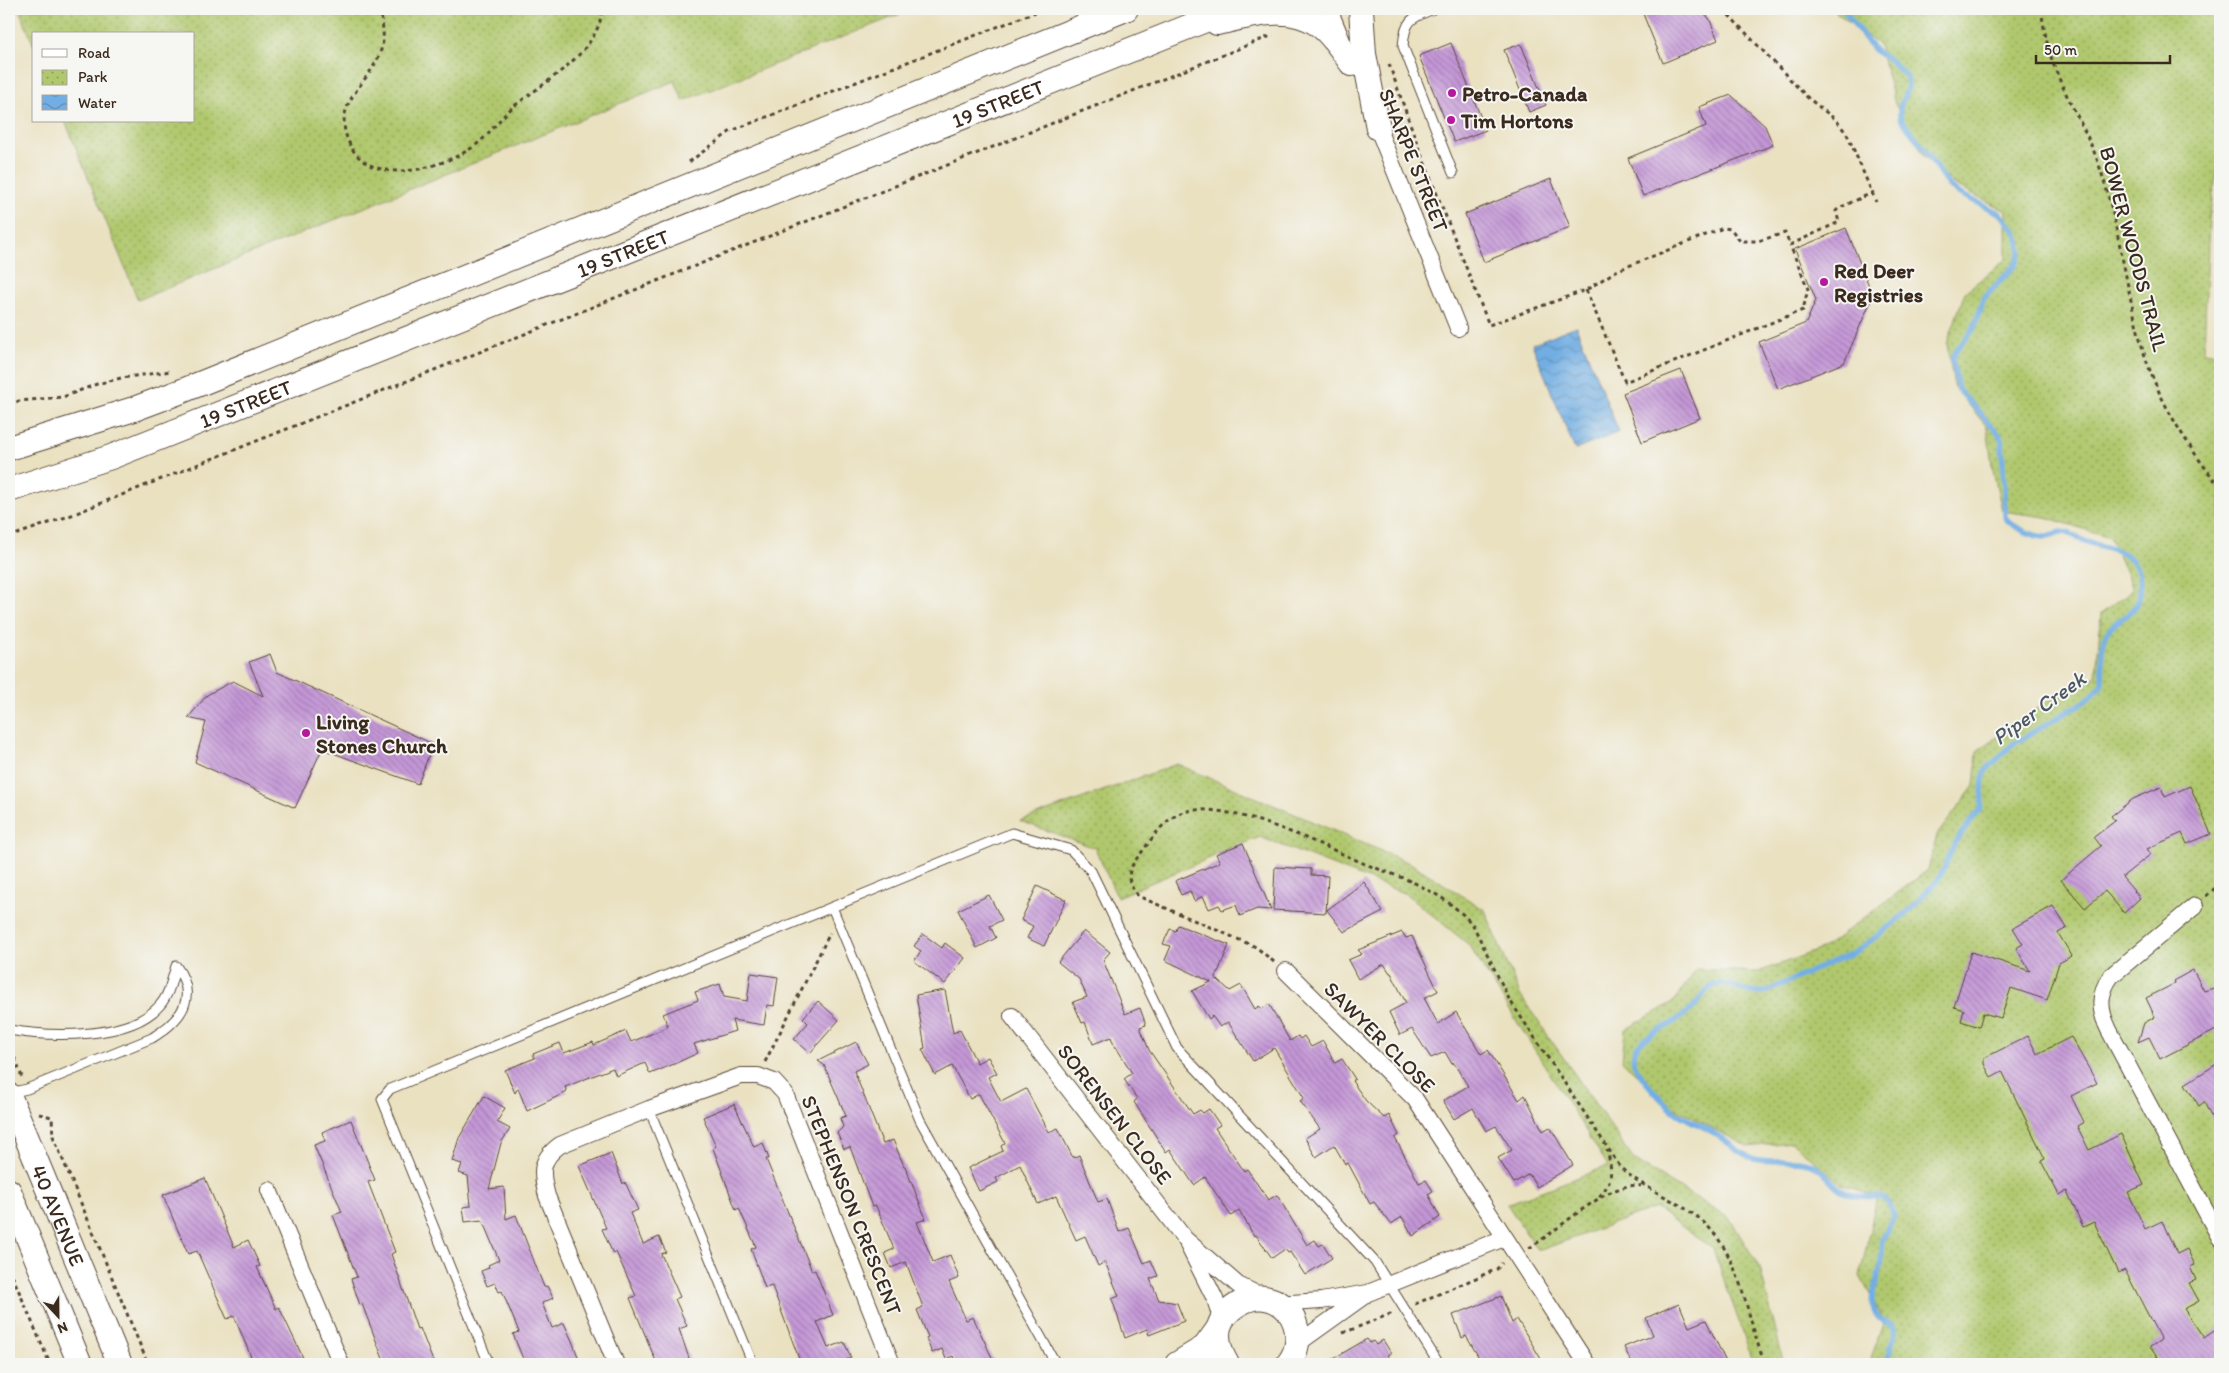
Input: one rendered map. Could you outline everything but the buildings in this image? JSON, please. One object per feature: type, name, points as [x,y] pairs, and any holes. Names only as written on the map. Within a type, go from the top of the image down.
[{"type":"main road","name":"19 STREET","points":[[9,448],[134,409],[179,381],[1126,9]]},
{"type":"main road","name":"19 STREET","points":[[9,490],[111,457],[1233,9]]},
{"type":"main road","points":[[1361,9],[1364,54],[1378,128]]},
{"type":"main road","points":[[1176,31],[1260,14],[1298,14],[1320,26],[1330,35],[1352,64]]},
{"type":"main road","points":[[9,431],[110,405],[179,381]]},
{"type":"main road","name":"40 AVENUE","points":[[13,1088],[120,1364]]},
{"type":"main road","name":"40 AVENUE","points":[[9,1191],[80,1364]]},
{"type":"main road","points":[[1177,1364],[1205,1347],[1238,1304],[1252,1298],[1271,1301],[1284,1307],[1296,1324],[1295,1355]]},
{"type":"main road","points":[[1220,1325],[1221,1353],[1227,1364]]},
{"type":"street","name":"SHARPE STREET","points":[[1329,9],[1458,328]]},
{"type":"street","points":[[2195,906],[2111,976],[2102,991],[2101,1006],[2109,1030],[2220,1238]]},
{"type":"street","name":"SAWYER CLOSE","points":[[1286,972],[1320,1008],[1400,1082],[1415,1099],[1587,1364]]},
{"type":"street","name":"SORENSEN CLOSE","points":[[1012,1016],[1185,1239],[1215,1299],[1220,1325]]},
{"type":"street","points":[[616,1364],[547,1196],[543,1182],[543,1166],[550,1152],[560,1145],[649,1108],[741,1076],[758,1076]]},
{"type":"street","name":"STEPHENSON CRESCENT","points":[[758,1076],[774,1082],[785,1094],[892,1364]]},
{"type":"street","points":[[269,1190],[341,1364]]},
{"type":"street","points":[[1271,1301],[1321,1301],[1368,1293],[1504,1238]]},
{"type":"street","name":"SORENSEN CLOSE","points":[[1185,1239],[1238,1285],[1271,1301]]},
{"type":"street","points":[[1295,1355],[1368,1293]]},
{"type":"lane","points":[[1433,9],[1412,18],[1404,30],[1402,46],[1453,173]]},
{"type":"lane","points":[[489,1364],[382,1099],[390,1089],[1012,834],[1071,850],[1091,871],[1177,1048],[1375,1262],[1439,1364]]},
{"type":"lane","points":[[832,907],[920,1120],[1056,1364]]},
{"type":"lane","points":[[9,1030],[58,1036],[107,1030],[133,1024],[152,1013],[162,1004],[176,966],[188,986],[182,1011],[175,1021],[152,1038],[27,1089],[13,1088]]},
{"type":"lane","points":[[649,1108],[753,1364]]},
{"type":"path","points":[[379,9],[383,29],[382,47],[377,59],[346,106],[344,120],[346,132],[356,154],[365,162],[391,172],[403,172],[444,161],[471,149],[510,109],[583,51],[598,27],[602,9]]},
{"type":"path","points":[[684,165],[731,131],[1043,9]]},
{"type":"path","points":[[1723,9],[1808,98],[1836,120],[1847,134],[1874,192],[1876,202]]},
{"type":"path","name":"BOWER WOODS TRAIL","points":[[2041,9],[2050,55],[2064,90],[2091,144],[2108,194],[2131,302],[2149,366],[2158,389],[2188,444],[2220,487]]},
{"type":"path","points":[[9,537],[69,516],[1276,34]]},
{"type":"path","points":[[1386,58],[1419,149],[1490,325],[1586,290],[1616,271],[1723,228],[1731,229],[1740,242],[1758,241],[1785,233],[1808,289],[1803,310],[1625,382],[1586,290]]},
{"type":"path","points":[[1790,245],[1839,222],[1836,211],[1839,208],[1874,192]]},
{"type":"path","points":[[9,405],[19,401],[63,397],[97,384],[121,378],[179,381]]},
{"type":"path","points":[[1286,972],[1256,947],[1138,896],[1131,887],[1129,872],[1136,860],[1168,820],[1181,813],[1197,810],[1267,822],[1428,890],[1465,916],[1473,925],[1509,999],[1621,1168],[1644,1186],[1676,1203],[1700,1219],[1721,1241],[1740,1286],[1765,1364]]},
{"type":"path","points":[[758,1076],[837,919]]},
{"type":"path","points":[[9,1043],[13,1088]]},
{"type":"path","points":[[37,1114],[52,1117],[53,1136],[148,1364]]},
{"type":"path","points":[[1530,1247],[1597,1199],[1608,1187],[1611,1167],[1606,1145]]},
{"type":"path","points":[[1597,1199],[1627,1186],[1644,1186]]},
{"type":"path","points":[[9,1268],[50,1364]]},
{"type":"green space","points":[[19,9],[913,9],[683,101],[675,81],[138,300],[65,122],[195,122],[195,32],[32,32],[32,41]]},
{"type":"green space","points":[[1835,9],[2220,9],[2220,154],[2209,219],[2204,352],[2220,354],[2220,1364],[1874,1364],[1871,1358],[1884,1321],[1860,1276],[1877,1196],[1842,1185],[1792,1142],[1748,1147],[1673,1107],[1622,1061],[1625,1030],[1673,1002],[1697,969],[1758,972],[1824,948],[1928,870],[1937,835],[1974,786],[1977,751],[2046,702],[2077,689],[2096,676],[2101,614],[2133,589],[2110,537],[2045,517],[2002,511],[1992,465],[1987,427],[1954,387],[1947,344],[1965,292],[2006,259],[2006,211],[1952,183],[1925,157],[1895,104],[1879,45],[1837,13]]},
{"type":"green space","points":[[1177,764],[1412,864],[1485,910],[1520,995],[1634,1160],[1730,1219],[1760,1268],[1784,1364],[1754,1364],[1713,1249],[1656,1208],[1538,1251],[1507,1204],[1608,1166],[1468,944],[1406,894],[1260,837],[1117,897],[1095,848],[1020,821]]},
{"type":"water","points":[[1576,326],[1619,432],[1575,450],[1532,344]]},
{"type":"waterway","name":"Piper Creek","points":[[1843,9],[1874,50],[1891,61],[1907,77],[1908,87],[1900,107],[1900,117],[1948,185],[1960,194],[1999,213],[2015,231],[2019,242],[2020,253],[2016,264],[1984,298],[1973,330],[1952,358],[1958,389],[1999,434],[2002,441],[2005,517],[2018,528],[2031,534],[2048,537],[2065,532],[2087,542],[2123,553],[2135,564],[2139,573],[2140,584],[2140,596],[2137,604],[2133,610],[2116,622],[2106,635],[2102,647],[2101,687],[2084,702],[2013,744],[1986,770],[1983,778],[1981,808],[1955,842],[1943,871],[1936,882],[1909,911],[1859,950],[1767,991],[1753,992],[1723,984],[1712,986],[1693,1008],[1642,1041],[1634,1052],[1633,1058],[1639,1072],[1668,1105],[1680,1115],[1714,1133],[1749,1157],[1769,1161],[1797,1161],[1811,1164],[1821,1170],[1838,1188],[1849,1194],[1882,1198],[1887,1201],[1894,1216],[1883,1238],[1881,1266],[1873,1292],[1872,1304],[1879,1318],[1893,1326],[1895,1333],[1886,1364]]},
{"type":"place","name":"Petro-Canada","points":[[1452,93]]},
{"type":"place","name":"Tim Hortons","points":[[1451,120]]},
{"type":"place","name":"Red Deer Registries","points":[[1824,282]]},
{"type":"place","name":"Living Stones Church","points":[[306,733]]}]
